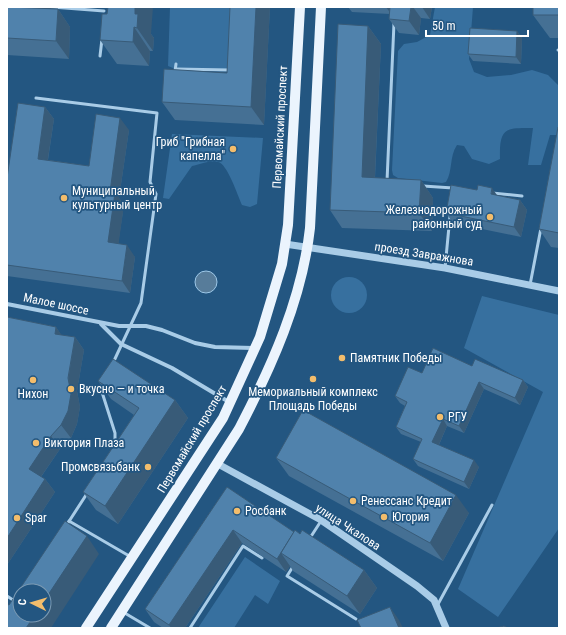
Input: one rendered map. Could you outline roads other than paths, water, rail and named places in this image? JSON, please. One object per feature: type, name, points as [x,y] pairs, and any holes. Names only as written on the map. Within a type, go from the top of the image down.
[{"type":"main road","name":"Первомайский проспект","points":[[86,628],[201,453],[230,403],[255,348],[276,287],[285,244],[292,160],[300,7]]},
{"type":"main road","points":[[111,628],[218,464],[257,395],[279,346],[298,291],[308,247],[321,7]]},
{"type":"street","name":"проезд Завражнова","points":[[285,244],[446,268],[559,291]]},
{"type":"street","name":"Малое шоссе","points":[[7,304],[100,323],[146,326],[208,346],[255,348]]},
{"type":"street","points":[[100,323],[121,344],[172,368],[230,403]]},
{"type":"street","name":"улица Чкалова","points":[[218,464],[321,520],[417,586],[434,600],[446,628]]},
{"type":"lane","points":[[52,7],[104,9],[103,19]]},
{"type":"lane","points":[[394,15],[386,184],[394,185]]},
{"type":"lane","points":[[100,56],[102,34]]},
{"type":"lane","points":[[176,70],[230,70],[230,62]]},
{"type":"lane","points":[[175,75],[176,64]]},
{"type":"lane","points":[[36,98],[157,113],[150,182],[156,194],[141,303],[129,326],[110,370]]},
{"type":"lane","points":[[416,186],[460,188]]},
{"type":"lane","points":[[451,195],[452,188]]},
{"type":"lane","points":[[491,192],[522,196]]},
{"type":"lane","points":[[446,268],[450,209]]},
{"type":"lane","points":[[530,285],[542,223]]},
{"type":"lane","points":[[104,383],[101,389],[115,433],[116,448]]},
{"type":"lane","points":[[63,531],[91,487]]},
{"type":"lane","points":[[437,606],[492,505]]},
{"type":"lane","points":[[306,545],[321,520]]},
{"type":"lane","points":[[69,521],[132,558]]},
{"type":"lane","points":[[190,628],[243,546],[262,558]]},
{"type":"lane","points":[[295,563],[287,576],[356,619]]},
{"type":"lane","points":[[122,611],[150,628]]},
{"type":"place","name":"Гриб \"Грибная капелла\"","points":[[233,149]]},
{"type":"place","name":"Муниципальный культурный центр","points":[[64,198]]},
{"type":"place","name":"Железнодорожный районный суд","points":[[490,217]]},
{"type":"place","name":"Памятник Победы","points":[[342,358]]},
{"type":"place","name":"Мемориальный комплекс Площадь Победы","points":[[313,379]]},
{"type":"place","name":"Нихон","points":[[33,380]]},
{"type":"place","name":"Вкусно — и точка","points":[[71,389]]},
{"type":"place","name":"РГУ","points":[[440,417]]},
{"type":"place","name":"Виктория Плаза","points":[[36,443]]},
{"type":"place","name":"Промсвязьбанк","points":[[148,467]]},
{"type":"place","name":"Ренессанс Кредит","points":[[353,501]]},
{"type":"place","name":"Росбанк","points":[[237,511]]},
{"type":"place","name":"Югория","points":[[384,517]]},
{"type":"place","name":"Spar","points":[[17,518]]}]
